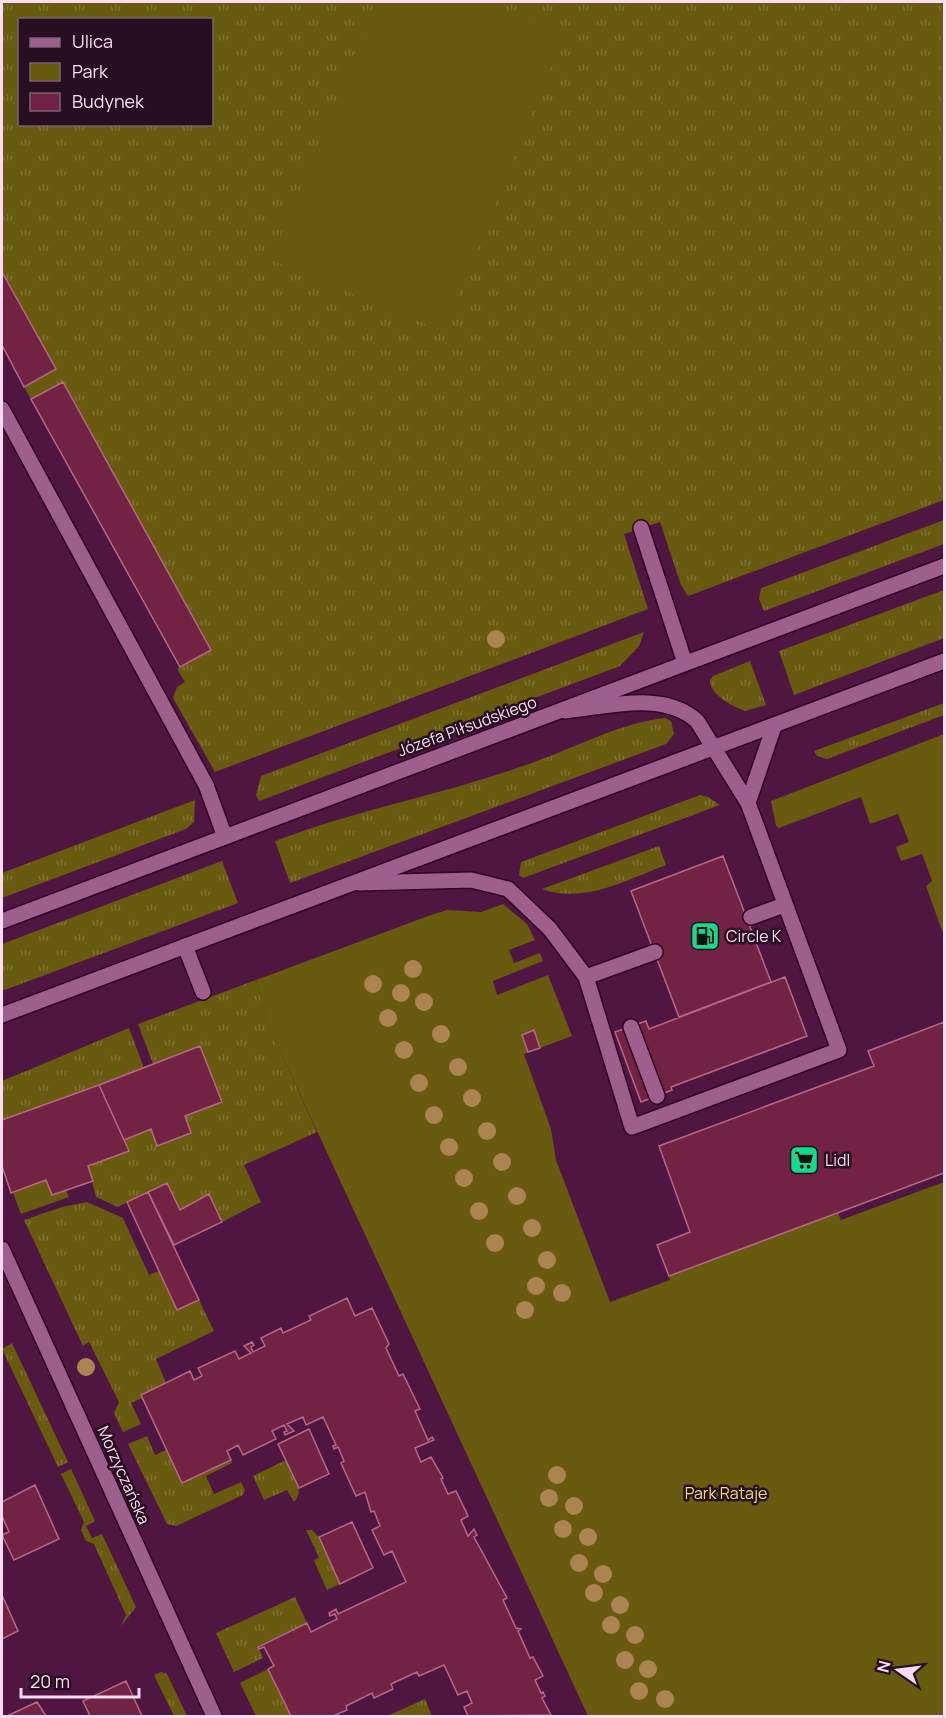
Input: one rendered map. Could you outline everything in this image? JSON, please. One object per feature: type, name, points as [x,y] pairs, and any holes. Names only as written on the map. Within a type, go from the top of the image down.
[{"type":"street","points":[[2,409],[206,785],[225,837]]},
{"type":"street","points":[[641,528],[685,663]]},
{"type":"street","name":"Józefa Piłsudskiego","points":[[2,921],[945,566]]},
{"type":"street","points":[[2,1015],[945,661]]},
{"type":"street","points":[[353,883],[471,880],[508,889],[550,929],[586,977],[632,1127],[839,1050],[748,803],[697,721],[686,710],[667,704],[649,703],[556,712]]},
{"type":"street","points":[[748,803],[774,726]]},
{"type":"street","points":[[751,917],[784,905]]},
{"type":"street","points":[[185,946],[204,992]]},
{"type":"street","points":[[586,977],[655,952]]},
{"type":"street","points":[[631,1027],[657,1096]]},
{"type":"street","name":"Morzyczańska","points":[[2,1249],[214,1716]]},
{"type":"green space","points":[[2,2],[944,2],[944,500],[688,596],[681,585],[660,522],[624,534],[648,609],[215,772],[173,698],[177,687],[185,682],[177,669],[211,649],[63,382],[31,399],[24,387],[56,369],[2,272]]},
{"type":"green space","points":[[377,2],[485,2],[565,34],[443,331],[271,260]]},
{"type":"green space","points":[[944,520],[944,544],[764,611],[759,599],[761,588]]},
{"type":"green space","points":[[944,590],[944,638],[794,695],[779,651]]},
{"type":"green space","points":[[644,632],[639,646],[620,666],[259,801],[256,795],[261,776]]},
{"type":"green space","points":[[750,661],[766,705],[745,711],[717,695],[710,680],[713,676]]},
{"type":"green space","points":[[944,703],[944,715],[827,759],[817,756],[814,751]]},
{"type":"green space","points":[[665,718],[671,721],[674,734],[666,744],[290,883],[275,841],[336,820],[492,776],[630,725]]},
{"type":"green space","points":[[944,734],[944,936],[926,886],[932,881],[922,854],[901,861],[896,847],[909,842],[898,814],[870,824],[861,797],[779,828],[776,826],[771,801]]},
{"type":"green space","points":[[700,795],[720,805],[523,878],[519,875],[521,862]]},
{"type":"green space","points":[[195,800],[194,822],[186,829],[2,898],[2,873]]},
{"type":"green space","points":[[659,846],[666,865],[621,883],[574,894],[542,889]]},
{"type":"green space","points":[[222,861],[238,903],[2,991],[2,944]]},
{"type":"green space","name":"Park Rataje","points":[[503,904],[527,924],[535,940],[509,950],[514,963],[540,953],[543,961],[493,981],[497,995],[548,975],[572,1036],[524,1054],[551,1129],[556,1160],[610,1302],[670,1280],[669,1276],[838,1213],[841,1220],[944,1182],[944,1716],[588,1716],[267,1023],[256,980],[447,910],[481,912]]},
{"type":"green space","points":[[256,980],[267,1022],[317,1132],[244,1165],[261,1202],[222,1222],[209,1194],[180,1210],[167,1183],[118,1207],[96,1197],[88,1166],[129,1151],[124,1140],[151,1129],[157,1146],[185,1116],[222,1102],[200,1046],[153,1064],[138,1024]]},
{"type":"green space","points":[[129,1028],[144,1068],[2,1120],[2,1081]]},
{"type":"green space","points":[[46,1180],[52,1195],[66,1190],[69,1197],[21,1214],[13,1193]]},
{"type":"green space","points":[[87,1202],[123,1218],[149,1275],[159,1271],[177,1310],[199,1300],[214,1331],[156,1359],[166,1383],[141,1395],[142,1398],[131,1403],[141,1424],[123,1432],[114,1413],[119,1402],[89,1342],[83,1346],[24,1220],[62,1207]]},
{"type":"green space","points":[[12,1343],[68,1462],[58,1467],[2,1349]]},
{"type":"green space","points":[[147,1436],[155,1455],[166,1450],[182,1483],[231,1460],[232,1463],[206,1476],[214,1494],[241,1482],[245,1490],[243,1495],[176,1526],[167,1524],[128,1444]]},
{"type":"green space","points":[[286,1460],[297,1481],[299,1492],[297,1497],[294,1502],[287,1490],[264,1500],[253,1476]]},
{"type":"green space","points":[[71,1469],[95,1521],[86,1526],[92,1538],[102,1534],[136,1607],[121,1626],[126,1615],[94,1544],[86,1541],[81,1530],[84,1522],[61,1474]]},
{"type":"green space","points":[[306,1530],[312,1530],[319,1537],[340,1584],[327,1590],[314,1561],[319,1557]]},
{"type":"green space","points":[[295,1597],[307,1623],[258,1646],[263,1658],[234,1672],[216,1633]]},
{"type":"green space","points":[[268,1669],[291,1716],[256,1716],[240,1683]]},
{"type":"green space","points":[[161,1672],[167,1674],[187,1716],[174,1716],[154,1675]]},
{"type":"green space","points":[[425,1699],[432,1716],[387,1716]]},
{"type":"building","points":[[2,272],[56,369],[24,387],[2,345]]},
{"type":"building","points":[[63,382],[211,650],[180,667],[31,399]]},
{"type":"building","points":[[723,856],[771,982],[679,1017],[631,891]]},
{"type":"building","points":[[785,977],[807,1036],[671,1087],[672,1090],[641,1102],[615,1032],[646,1021],[649,1029]]},
{"type":"building","name":"Lidl","points":[[944,1022],[944,1173],[669,1276],[657,1245],[690,1232],[659,1146],[874,1066],[868,1051]]},
{"type":"building","points":[[534,1030],[540,1048],[528,1052],[522,1035]]},
{"type":"building","points":[[200,1046],[222,1102],[185,1116],[191,1133],[157,1146],[151,1129],[124,1140],[99,1085]]},
{"type":"building","points":[[99,1085],[129,1151],[88,1166],[93,1181],[52,1195],[46,1180],[11,1193],[2,1166],[2,1120]]},
{"type":"building","points":[[167,1183],[180,1210],[209,1194],[222,1222],[174,1245],[148,1192]]},
{"type":"building","points":[[148,1192],[199,1300],[177,1310],[127,1202]]},
{"type":"building","points":[[347,1298],[355,1316],[372,1308],[389,1344],[386,1348],[399,1376],[403,1374],[420,1409],[415,1411],[428,1440],[432,1437],[434,1440],[415,1448],[421,1462],[431,1457],[443,1478],[441,1479],[448,1494],[456,1491],[468,1516],[461,1520],[468,1536],[474,1529],[477,1535],[474,1537],[507,1598],[503,1600],[516,1628],[521,1629],[518,1631],[530,1658],[533,1657],[543,1676],[535,1680],[541,1693],[543,1692],[545,1696],[542,1698],[551,1715],[468,1716],[464,1707],[472,1703],[467,1691],[458,1695],[444,1665],[419,1676],[417,1672],[391,1684],[393,1689],[374,1698],[372,1693],[346,1706],[347,1710],[333,1716],[291,1716],[268,1669],[274,1666],[264,1647],[259,1649],[258,1647],[307,1623],[311,1632],[337,1619],[335,1614],[330,1616],[329,1613],[336,1609],[338,1614],[406,1582],[392,1551],[384,1555],[372,1530],[380,1526],[374,1511],[371,1512],[365,1492],[356,1496],[341,1463],[344,1461],[338,1447],[334,1449],[333,1446],[336,1445],[323,1417],[306,1425],[303,1417],[287,1424],[294,1431],[285,1435],[284,1432],[287,1431],[284,1425],[272,1431],[276,1439],[243,1455],[238,1445],[227,1451],[231,1460],[182,1483],[141,1395],[190,1371],[194,1380],[202,1376],[198,1368],[235,1351],[239,1359],[251,1353],[244,1346],[252,1342],[253,1352],[265,1346],[261,1338],[281,1328],[283,1333],[311,1320],[309,1316]]},
{"type":"building","points":[[309,1429],[329,1474],[299,1488],[278,1444]]},
{"type":"building","points":[[35,1485],[59,1539],[14,1560],[2,1535],[9,1532],[2,1516],[2,1502]]},
{"type":"building","points":[[352,1522],[373,1568],[340,1584],[319,1537]]},
{"type":"building","points":[[2,1595],[18,1631],[2,1639]]},
{"type":"building","points":[[126,1681],[142,1716],[90,1716],[83,1701]]},
{"type":"building","points":[[37,1702],[46,1716],[7,1716]]},
{"type":"place","name":"Circle K","points":[[705,936]]},
{"type":"place","name":"Lidl","points":[[804,1160]]}]
